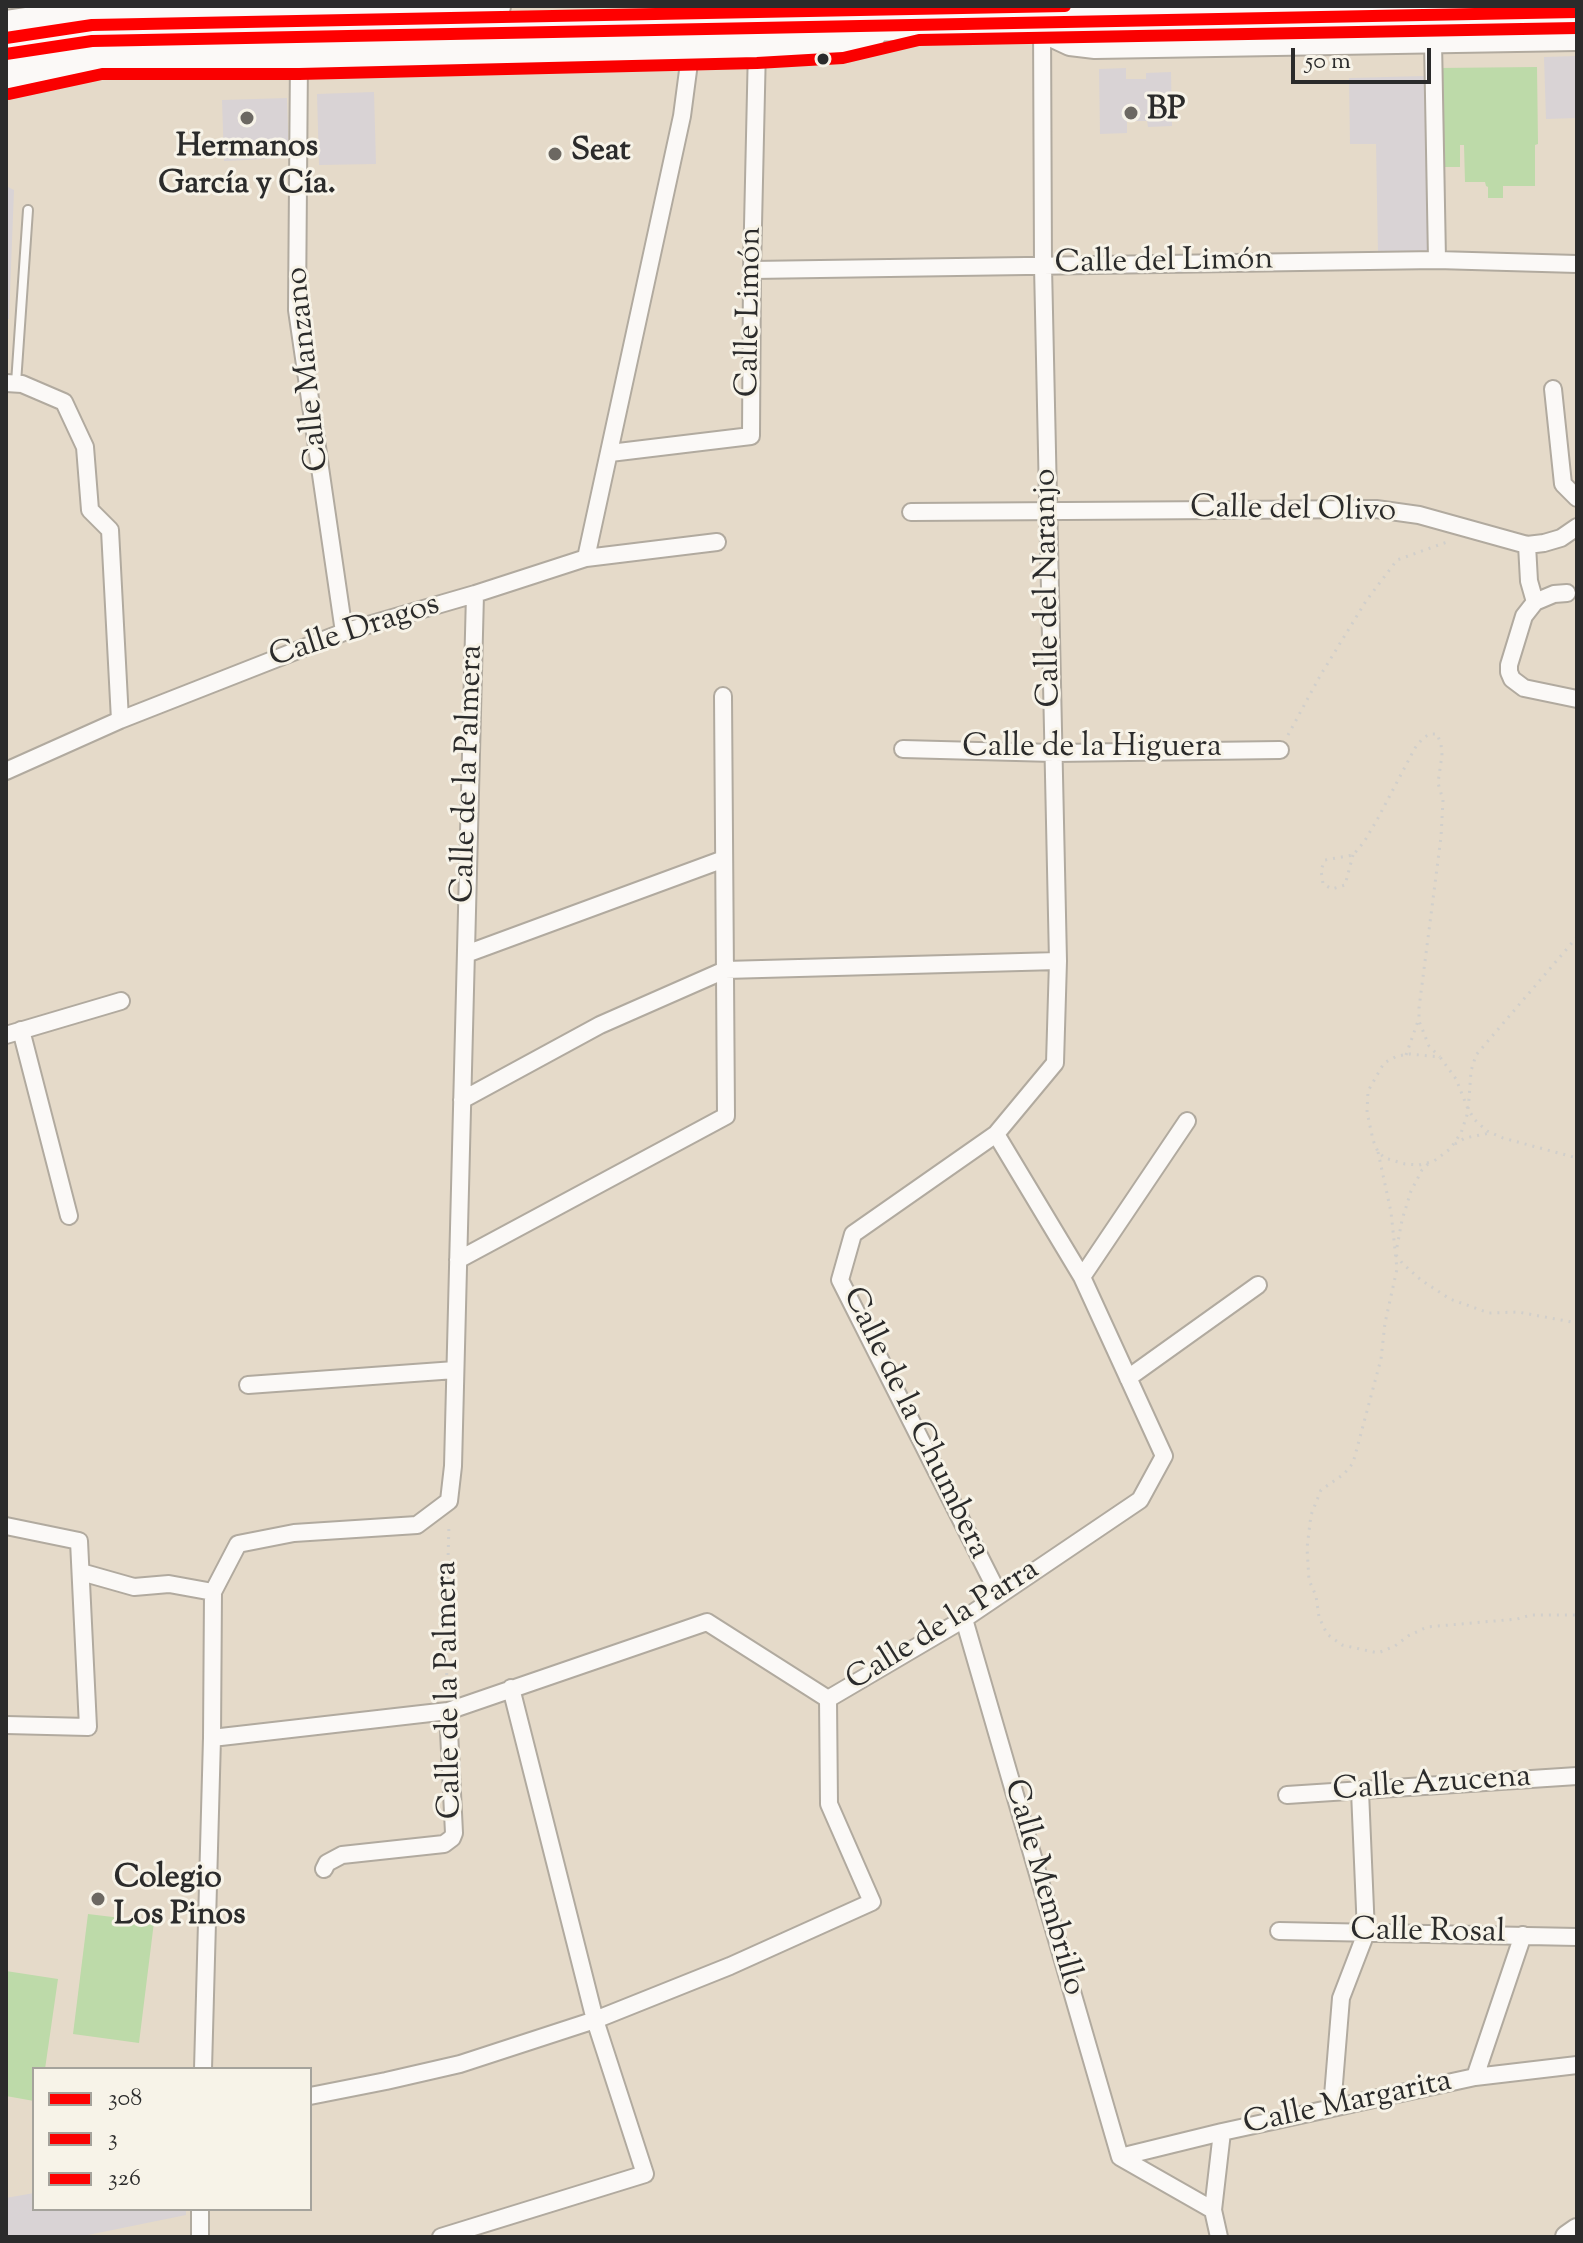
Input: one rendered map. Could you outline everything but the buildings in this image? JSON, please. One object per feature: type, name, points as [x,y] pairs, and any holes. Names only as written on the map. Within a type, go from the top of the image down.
[{"type":"highway","points":[[6,26],[72,16],[123,13],[495,6]]},
{"type":"highway","points":[[6,54],[92,41],[1577,12]]},
{"type":"street","points":[[1042,22],[1055,37],[1070,44],[1095,47],[1577,39]]},
{"type":"street","name":"Calle del Naranjo","points":[[996,1134],[1055,1063],[1058,961],[1043,266],[1042,22]]},
{"type":"street","points":[[6,78],[100,58],[299,58],[757,47],[841,42],[917,24]]},
{"type":"street","points":[[1433,41],[1437,260]]},
{"type":"street","name":"Calle Limón","points":[[610,453],[751,436],[757,47]]},
{"type":"street","points":[[586,558],[682,116],[691,48]]},
{"type":"street","name":"Calle Manzano","points":[[299,58],[297,310],[344,632]]},
{"type":"street","name":"Calle del Limón","points":[[752,270],[1437,260],[1577,264]]},
{"type":"street","points":[[11,384],[22,384],[64,402],[85,447],[90,510],[110,530],[120,720]]},
{"type":"street","points":[[1553,389],[1563,484],[1577,498]]},
{"type":"street","name":"Calle del Olivo","points":[[911,512],[1376,509],[1419,515],[1527,545]]},
{"type":"street","points":[[1535,602],[1529,581],[1527,545],[1561,538],[1577,527]]},
{"type":"street","name":"Calle Dragos","points":[[6,771],[120,720],[344,632],[586,558],[717,542]]},
{"type":"street","points":[[1567,593],[1554,594],[1535,602],[1524,616],[1509,665],[1512,679],[1524,688],[1577,699]]},
{"type":"street","name":"Calle de la Palmera","points":[[203,2067],[213,1592],[238,1544],[294,1533],[417,1525],[449,1501],[453,1466],[475,594]]},
{"type":"street","points":[[458,1260],[726,1116],[723,696]]},
{"type":"street","name":"Calle de la Higuera","points":[[903,749],[1054,753],[1280,750]]},
{"type":"street","name":"Calle de la Palmera","points":[[466,954],[724,859]]},
{"type":"street","points":[[462,1100],[600,1025],[725,970],[1058,961]]},
{"type":"street","points":[[69,1216],[14,1032],[121,1001]]},
{"type":"street","points":[[1082,1277],[1187,1121]]},
{"type":"street","name":"Calle de la Parra","points":[[212,1738],[448,1711],[707,1622],[828,1699],[964,1619],[1140,1500],[1164,1456],[1082,1277],[996,1134]]},
{"type":"street","name":"Calle de la Chumbera","points":[[996,1134],[853,1234],[840,1280],[999,1595]]},
{"type":"street","points":[[1128,1378],[1258,1285]]},
{"type":"street","points":[[248,1385],[455,1370]]},
{"type":"street","points":[[6,1526],[79,1541],[88,1727],[6,1725]]},
{"type":"street","points":[[81,1572],[134,1587],[169,1584],[213,1592]]},
{"type":"street","name":"Calle Membrillo","points":[[964,1619],[1120,2157]]},
{"type":"street","points":[[441,2237],[645,2174],[595,2020],[511,1688]]},
{"type":"street","points":[[312,2096],[460,2064],[595,2020],[730,1966],[872,1902],[829,1804],[828,1699]]},
{"type":"street","name":"Calle de la Palmera","points":[[324,1869],[327,1863],[342,1855],[444,1844],[452,1838],[448,1711]]},
{"type":"street","name":"Calle Azucena","points":[[1287,1795],[1577,1776]]},
{"type":"street","points":[[1332,2108],[1341,1998],[1366,1933],[1360,1791]]},
{"type":"street","name":"Calle Rosal","points":[[1279,1931],[1577,1937]]},
{"type":"street","points":[[1475,2077],[1523,1935]]},
{"type":"street","name":"Calle Margarita","points":[[1120,2157],[1475,2077],[1577,2065]]},
{"type":"street","points":[[1219,2237],[1213,2210],[1222,2132]]},
{"type":"street","points":[[1120,2157],[1213,2210]]},
{"type":"street","points":[[200,2211],[200,2237]]},
{"type":"street","points":[[1567,2237],[1577,2230]]},
{"type":"lane","points":[[11,384],[28,210]]},
{"type":"path","points":[[1280,750],[1366,601],[1397,560],[1446,542],[1460,542]]},
{"type":"path","points":[[1353,855],[1325,860],[1321,876],[1326,887],[1336,889],[1345,885],[1353,855],[1378,818],[1415,748],[1423,738],[1437,734],[1442,755],[1438,783],[1443,800],[1441,825],[1419,1016],[1406,1055]]},
{"type":"path","points":[[1452,1146],[1461,1133],[1468,1109],[1471,1071],[1476,1055],[1577,937]]},
{"type":"path","points":[[1419,1016],[1429,1046],[1456,1079],[1475,1120],[1490,1133],[1503,1138],[1577,1158]]},
{"type":"path","points":[[1440,1057],[1427,1054],[1397,1056],[1384,1063],[1368,1091],[1367,1112],[1391,1212],[1397,1269],[1381,1359],[1353,1463],[1344,1474],[1321,1490],[1311,1515],[1307,1548],[1309,1580],[1327,1634],[1342,1645],[1378,1653],[1427,1627],[1531,1615],[1577,1615]]},
{"type":"path","points":[[1378,1152],[1385,1158],[1419,1165],[1434,1161],[1465,1138],[1490,1133]]},
{"type":"path","points":[[1429,1163],[1411,1191],[1402,1220],[1396,1254],[1403,1264],[1450,1299],[1489,1313],[1518,1312],[1577,1323]]},
{"type":"path","name":"Calle de la Palmera","points":[[448,1711],[449,1501]]},
{"type":"green space","points":[[1537,67],[1535,186],[1503,186],[1503,198],[1488,198],[1485,182],[1465,182],[1464,145],[1460,145],[1460,167],[1441,167],[1438,68]]},
{"type":"green space","points":[[88,1914],[154,1922],[139,2043],[73,2034]]},
{"type":"green space","points":[[6,1971],[58,1979],[45,2067],[32,2067],[32,2101],[6,2096]]},
{"type":"transit line","name":"326","points":[[6,38],[92,25],[1065,6]]},
{"type":"transit line","name":"308","points":[[6,54],[92,41],[1577,12]]},
{"type":"transit line","name":"3","points":[[9,94],[102,74],[299,74],[757,63],[843,58],[919,40],[1577,28]]},
{"type":"place","name":"BP","points":[[1131,113]]},
{"type":"place","name":"Hermanos García y Cía.","points":[[247,118]]},
{"type":"place","name":"Seat","points":[[555,154]]},
{"type":"place","name":"Colegio Los Pinos","points":[[98,1899]]}]
